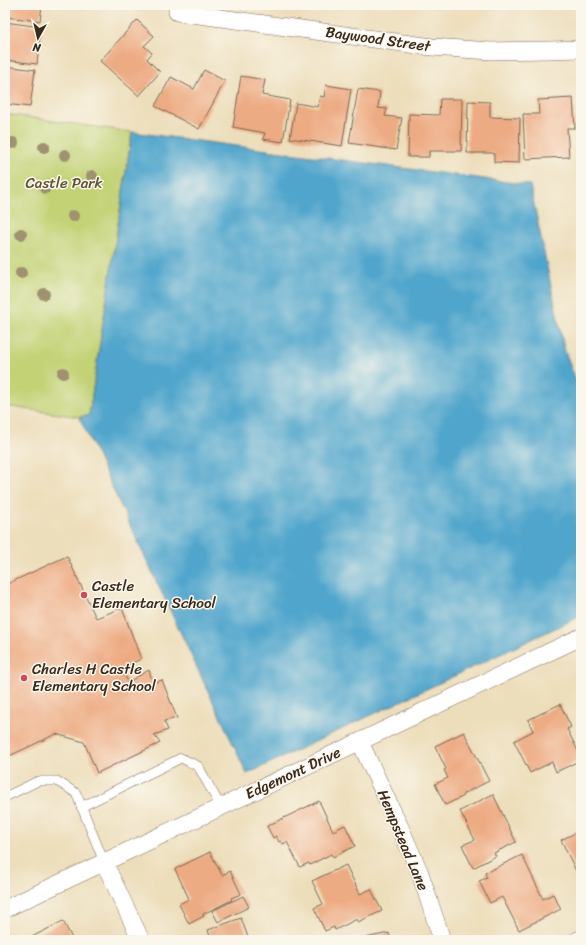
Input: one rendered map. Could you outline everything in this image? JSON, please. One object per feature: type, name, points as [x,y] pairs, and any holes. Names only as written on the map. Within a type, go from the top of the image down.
[{"type":"street","name":"Baywood Street","points":[[177,8],[432,47],[491,50],[581,49]]},
{"type":"street","name":"Edgemont Drive","points":[[5,909],[581,637]]},
{"type":"street","name":"Hempstead Lane","points":[[360,742],[420,873],[442,940]]},
{"type":"street","points":[[104,862],[141,940]]},
{"type":"lane","points":[[81,807],[181,758],[198,766],[220,807]]},
{"type":"lane","points":[[5,797],[38,781],[57,781],[76,793],[104,862]]},
{"type":"green space","name":"Castle Park","points":[[5,114],[132,132],[89,415],[79,417],[5,406]]},
{"type":"water","points":[[132,132],[530,185],[564,348],[581,395],[581,616],[247,774],[79,417],[89,415]]},
{"type":"building","points":[[5,5],[42,5],[40,21],[5,17]]},
{"type":"building","points":[[137,20],[154,36],[144,46],[152,53],[147,59],[160,72],[139,96],[100,61]]},
{"type":"building","points":[[5,22],[41,27],[37,64],[5,60]]},
{"type":"building","points":[[5,66],[35,70],[30,107],[5,104]]},
{"type":"building","points":[[204,70],[225,81],[199,129],[155,106],[171,77],[194,89]]},
{"type":"building","points":[[241,76],[265,80],[262,95],[290,100],[283,142],[263,139],[265,133],[233,127]]},
{"type":"building","points":[[326,85],[351,89],[342,146],[290,138],[296,103],[318,107],[320,96],[324,97]]},
{"type":"building","points":[[358,89],[380,92],[378,108],[387,109],[385,116],[402,118],[396,150],[349,143]]},
{"type":"building","points":[[573,98],[575,128],[567,128],[569,157],[525,159],[523,114],[539,114],[538,100]]},
{"type":"building","points":[[440,99],[462,99],[461,151],[429,151],[429,157],[408,157],[409,114],[439,115]]},
{"type":"building","points":[[468,101],[490,102],[490,117],[520,118],[519,163],[494,162],[494,153],[467,153]]},
{"type":"building","points":[[67,556],[96,618],[122,608],[141,659],[121,668],[128,682],[149,670],[153,683],[162,680],[177,718],[164,721],[168,730],[154,735],[160,743],[97,773],[84,742],[56,734],[5,758],[5,585]]},
{"type":"building","points":[[560,704],[571,727],[567,729],[581,757],[581,760],[556,772],[552,762],[530,773],[514,741],[533,731],[528,720]]},
{"type":"building","points":[[464,732],[489,781],[445,805],[435,784],[448,778],[444,770],[446,769],[435,746]]},
{"type":"building","points":[[493,794],[516,842],[494,853],[496,856],[473,868],[462,845],[475,840],[460,811]]},
{"type":"building","points":[[319,801],[333,831],[345,825],[355,846],[333,857],[331,854],[310,865],[309,863],[300,867],[287,842],[283,844],[281,841],[279,842],[276,836],[273,838],[267,826]]},
{"type":"building","points":[[581,830],[581,871],[577,873],[561,840]]},
{"type":"building","points":[[210,852],[222,875],[230,871],[241,894],[203,914],[204,916],[189,924],[179,904],[189,899],[175,869]]},
{"type":"building","points":[[522,855],[543,899],[553,894],[561,909],[519,930],[502,897],[490,903],[479,881],[487,878],[485,873]]},
{"type":"building","points":[[346,865],[360,894],[371,889],[382,911],[358,922],[357,919],[335,930],[334,927],[325,931],[314,908],[323,904],[312,881]]},
{"type":"building","points":[[243,896],[249,907],[218,922],[212,911]]},
{"type":"building","points":[[241,918],[249,940],[211,940],[208,930]]},
{"type":"building","points":[[63,921],[73,940],[32,940],[30,938]]},
{"type":"building","points":[[389,933],[390,940],[366,940],[365,938]]},
{"type":"place","name":"Castle Elementary School","points":[[84,595]]},
{"type":"place","name":"Charles H Castle Elementary School","points":[[24,678]]}]
